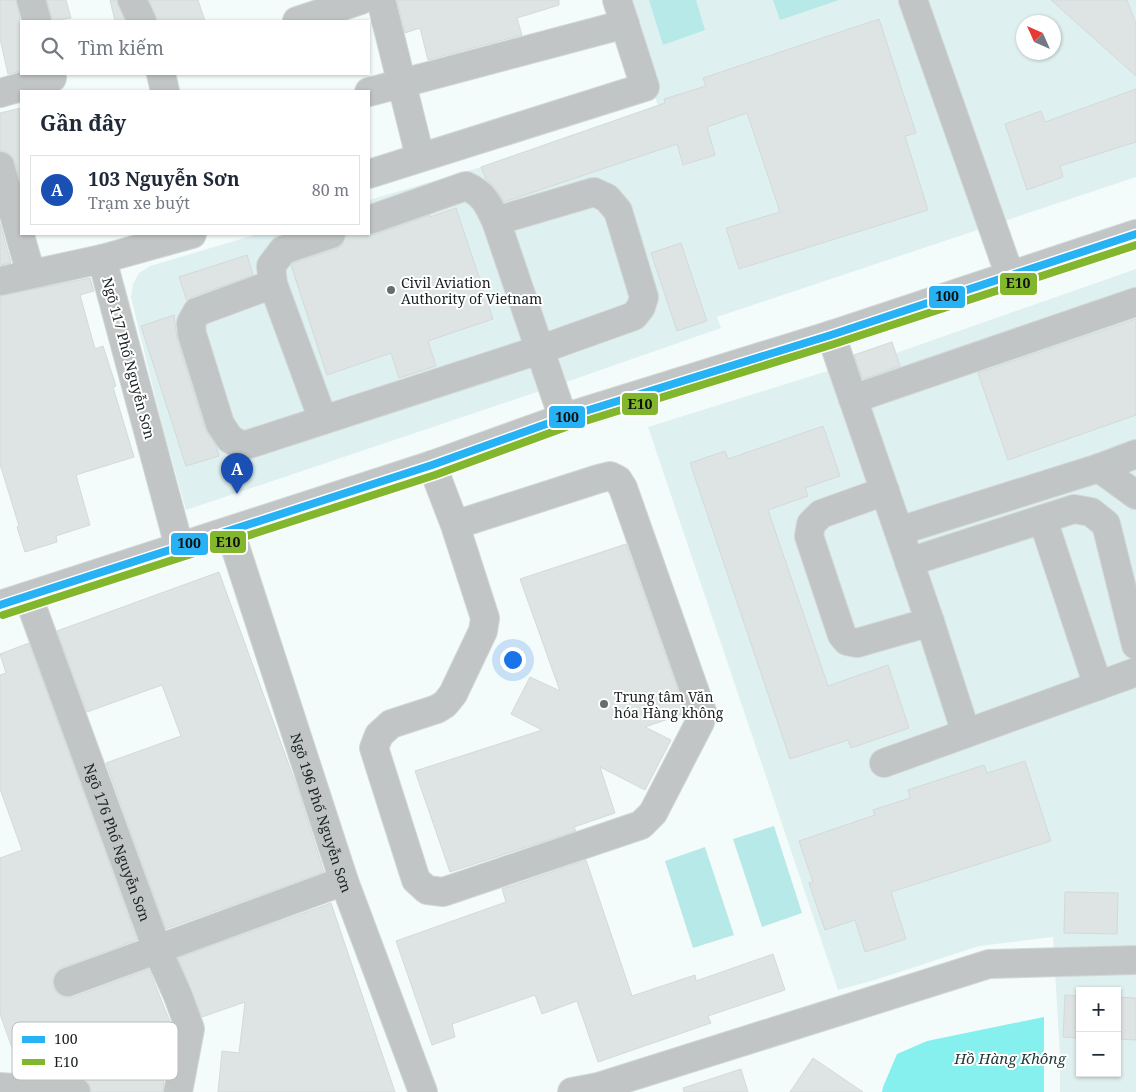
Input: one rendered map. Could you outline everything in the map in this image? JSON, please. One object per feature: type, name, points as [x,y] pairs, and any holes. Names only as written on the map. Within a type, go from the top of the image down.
[{"type":"street","points":[[31,0],[37,20]]},
{"type":"street","points":[[132,0],[142,20]]},
{"type":"street","points":[[300,20],[361,0]]},
{"type":"street","points":[[381,0],[420,157]]},
{"type":"street","points":[[913,0],[1010,276]]},
{"type":"street","points":[[370,92],[621,12],[645,87],[370,174]]},
{"type":"street","points":[[161,75],[165,90]]},
{"type":"street","points":[[0,92],[52,76]]},
{"type":"street","points":[[0,166],[31,274]]},
{"type":"street","points":[[370,220],[466,186],[478,191],[488,203],[496,221],[563,418]]},
{"type":"street","points":[[273,284],[197,312],[191,323],[192,334],[220,424],[230,439],[244,446],[539,350],[634,316],[641,307],[644,297],[618,211],[608,198],[594,192],[496,221]]},
{"type":"street","points":[[0,605],[432,465],[563,418],[831,335],[1136,234]]},
{"type":"street","name":"Ngõ 117 Phố Nguyễn Sơn","points":[[179,546],[102,259],[188,235]]},
{"type":"street","points":[[323,420],[273,284],[271,266],[283,250],[328,235]]},
{"type":"street","points":[[0,281],[102,259]]},
{"type":"street","points":[[853,399],[1136,302]]},
{"type":"street","points":[[831,335],[930,622],[966,734]]},
{"type":"street","points":[[899,532],[1099,468],[1136,454]]},
{"type":"street","points":[[432,465],[455,524],[485,618],[483,631],[453,694],[445,704],[437,709],[391,724],[379,735],[374,748],[416,880],[427,890],[443,892],[641,825],[653,812],[700,722],[702,712],[623,488],[618,480],[610,476],[598,479],[455,524]]},
{"type":"street","points":[[1099,468],[1136,495]]},
{"type":"street","points":[[885,491],[822,514],[811,524],[809,536],[842,635],[847,641],[857,643],[930,622]]},
{"type":"street","points":[[909,562],[1074,509],[1091,512],[1106,524],[1136,645]]},
{"type":"street","points":[[1043,520],[1098,686]]},
{"type":"street","name":"Ngõ 196 Phố Nguyễn Sơn","points":[[230,531],[344,881],[423,1092]]},
{"type":"street","name":"Ngõ 176 Phố Nguyễn Sơn","points":[[28,596],[157,949],[178,996],[190,1030],[178,1092]]},
{"type":"street","points":[[884,763],[1136,672]]},
{"type":"street","points":[[68,982],[344,881]]},
{"type":"street","points":[[590,1090],[989,964],[1136,960]]},
{"type":"street","points":[[0,1087],[76,1092]]},
{"type":"shaded area","points":[[624,0],[1136,0],[1136,177],[717,317],[721,328],[186,510],[162,425],[131,297],[133,284],[139,273],[150,266],[255,235],[370,235],[370,200],[481,167],[658,106]]},
{"type":"shaded area","points":[[649,0],[696,0],[705,30],[663,45]]},
{"type":"shaded area","points":[[773,0],[839,0],[780,20]]},
{"type":"shaded area","points":[[1136,269],[1136,1092],[1060,1092],[1060,1056],[1053,937],[979,946],[838,990],[648,427],[853,363],[851,356],[892,342],[896,353]]},
{"type":"shaded area","points":[[774,826],[802,913],[762,927],[733,839]]},
{"type":"shaded area","points":[[705,847],[734,935],[693,948],[665,861]]},
{"type":"water","name":"Hồ Hàng Không","points":[[1044,1017],[1044,1092],[882,1092],[897,1054],[927,1041]]},
{"type":"building","points":[[0,0],[16,0],[20,20],[20,71],[8,74],[0,39]]},
{"type":"building","points":[[47,0],[66,0],[71,18],[52,20]]},
{"type":"building","points":[[110,0],[117,0],[125,20],[115,20]]},
{"type":"building","points":[[149,0],[198,0],[205,20],[157,20]]},
{"type":"building","points":[[397,0],[559,0],[559,5],[517,18],[522,35],[428,60],[420,28],[405,33]]},
{"type":"building","points":[[1051,0],[1127,0],[1136,24],[1136,76]]},
{"type":"building","points":[[879,19],[916,133],[905,136],[928,210],[739,269],[726,228],[780,212],[747,113],[707,127],[715,155],[683,165],[677,144],[504,202],[497,190],[486,179],[481,167],[665,103],[664,99],[706,86],[703,78]]},
{"type":"building","points":[[1136,89],[1136,142],[1060,166],[1063,177],[1027,190],[1005,124],[1041,111],[1045,122]]},
{"type":"building","points":[[20,108],[20,180],[11,155],[0,151],[0,113]]},
{"type":"building","name":"Civil Aviation Authority of Vietnam","points":[[456,208],[493,319],[428,341],[436,366],[399,378],[391,353],[327,375],[291,265],[336,249],[342,245],[346,235],[374,235],[430,215],[430,217]]},
{"type":"building","points":[[0,223],[11,263],[0,265]]},
{"type":"building","points":[[681,243],[707,321],[677,331],[651,253]]},
{"type":"building","points":[[247,255],[253,275],[192,297],[187,301],[179,277]]},
{"type":"building","points":[[90,278],[94,291],[80,295],[95,349],[103,346],[116,386],[113,387],[134,457],[76,475],[90,525],[56,536],[57,542],[25,552],[0,464],[0,296]]},
{"type":"building","points":[[174,315],[177,339],[205,429],[216,446],[219,456],[186,466],[141,326]]},
{"type":"building","points":[[1136,319],[1136,415],[1008,460],[978,373]]},
{"type":"building","points":[[892,342],[900,366],[863,379],[854,355]]},
{"type":"building","points":[[823,426],[840,476],[805,488],[808,496],[768,510],[828,686],[888,665],[909,728],[851,748],[848,740],[790,759],[690,463],[725,451],[728,459]]},
{"type":"building","name":"Trung tâm Văn hóa Hàng không","points":[[626,544],[686,713],[645,727],[671,740],[645,790],[600,767],[615,813],[574,827],[576,831],[450,872],[415,771],[542,730],[511,714],[530,677],[560,691],[520,579]]},
{"type":"building","points":[[219,572],[298,790],[324,872],[166,929],[106,763],[181,736],[162,685],[87,712],[57,631]]},
{"type":"building","points":[[29,643],[137,940],[62,968],[56,972],[53,979],[53,987],[58,994],[65,997],[73,997],[149,969],[170,1022],[12,1022],[12,1048],[0,1014],[0,858],[22,850],[0,789],[0,675],[6,673],[0,654]]},
{"type":"building","points":[[1025,761],[1051,841],[891,892],[906,939],[865,952],[855,920],[825,930],[809,883],[813,882],[799,841],[875,815],[873,810],[910,798],[908,790],[984,765],[987,773]]},
{"type":"building","points":[[586,860],[632,996],[695,975],[696,981],[773,954],[785,990],[708,1016],[711,1023],[598,1062],[577,1001],[542,1014],[535,995],[452,1024],[455,1037],[432,1045],[396,941],[506,902],[502,889]]},
{"type":"building","points":[[1065,892],[1118,893],[1117,934],[1064,933]]},
{"type":"building","points":[[331,903],[395,1092],[218,1092],[222,1051],[239,1053],[245,1002],[202,1017],[178,958]]},
{"type":"building","points":[[1065,995],[1076,996],[1076,1038],[1063,1037]]},
{"type":"building","points":[[1121,997],[1136,998],[1136,1040],[1121,1039]]},
{"type":"building","points":[[813,1058],[863,1092],[790,1092]]},
{"type":"building","points":[[741,1069],[748,1092],[684,1092],[683,1088]]},
{"type":"building","points":[[86,1080],[164,1080],[163,1092],[91,1092]]},
{"type":"transit line","name":"100","points":[[0,605],[432,465],[563,418],[831,335],[1136,234]]},
{"type":"transit line","name":"E10","points":[[3,615],[435,475],[566,427],[834,344],[1136,245]]},
{"type":"place","name":"Civil Aviation Authority of Vietnam","points":[[391,290]]},
{"type":"place","name":"103 Nguyễn Sơn","points":[[237,494]]},
{"type":"place","name":"Trung tâm Văn hóa Hàng không","points":[[604,704]]}]
